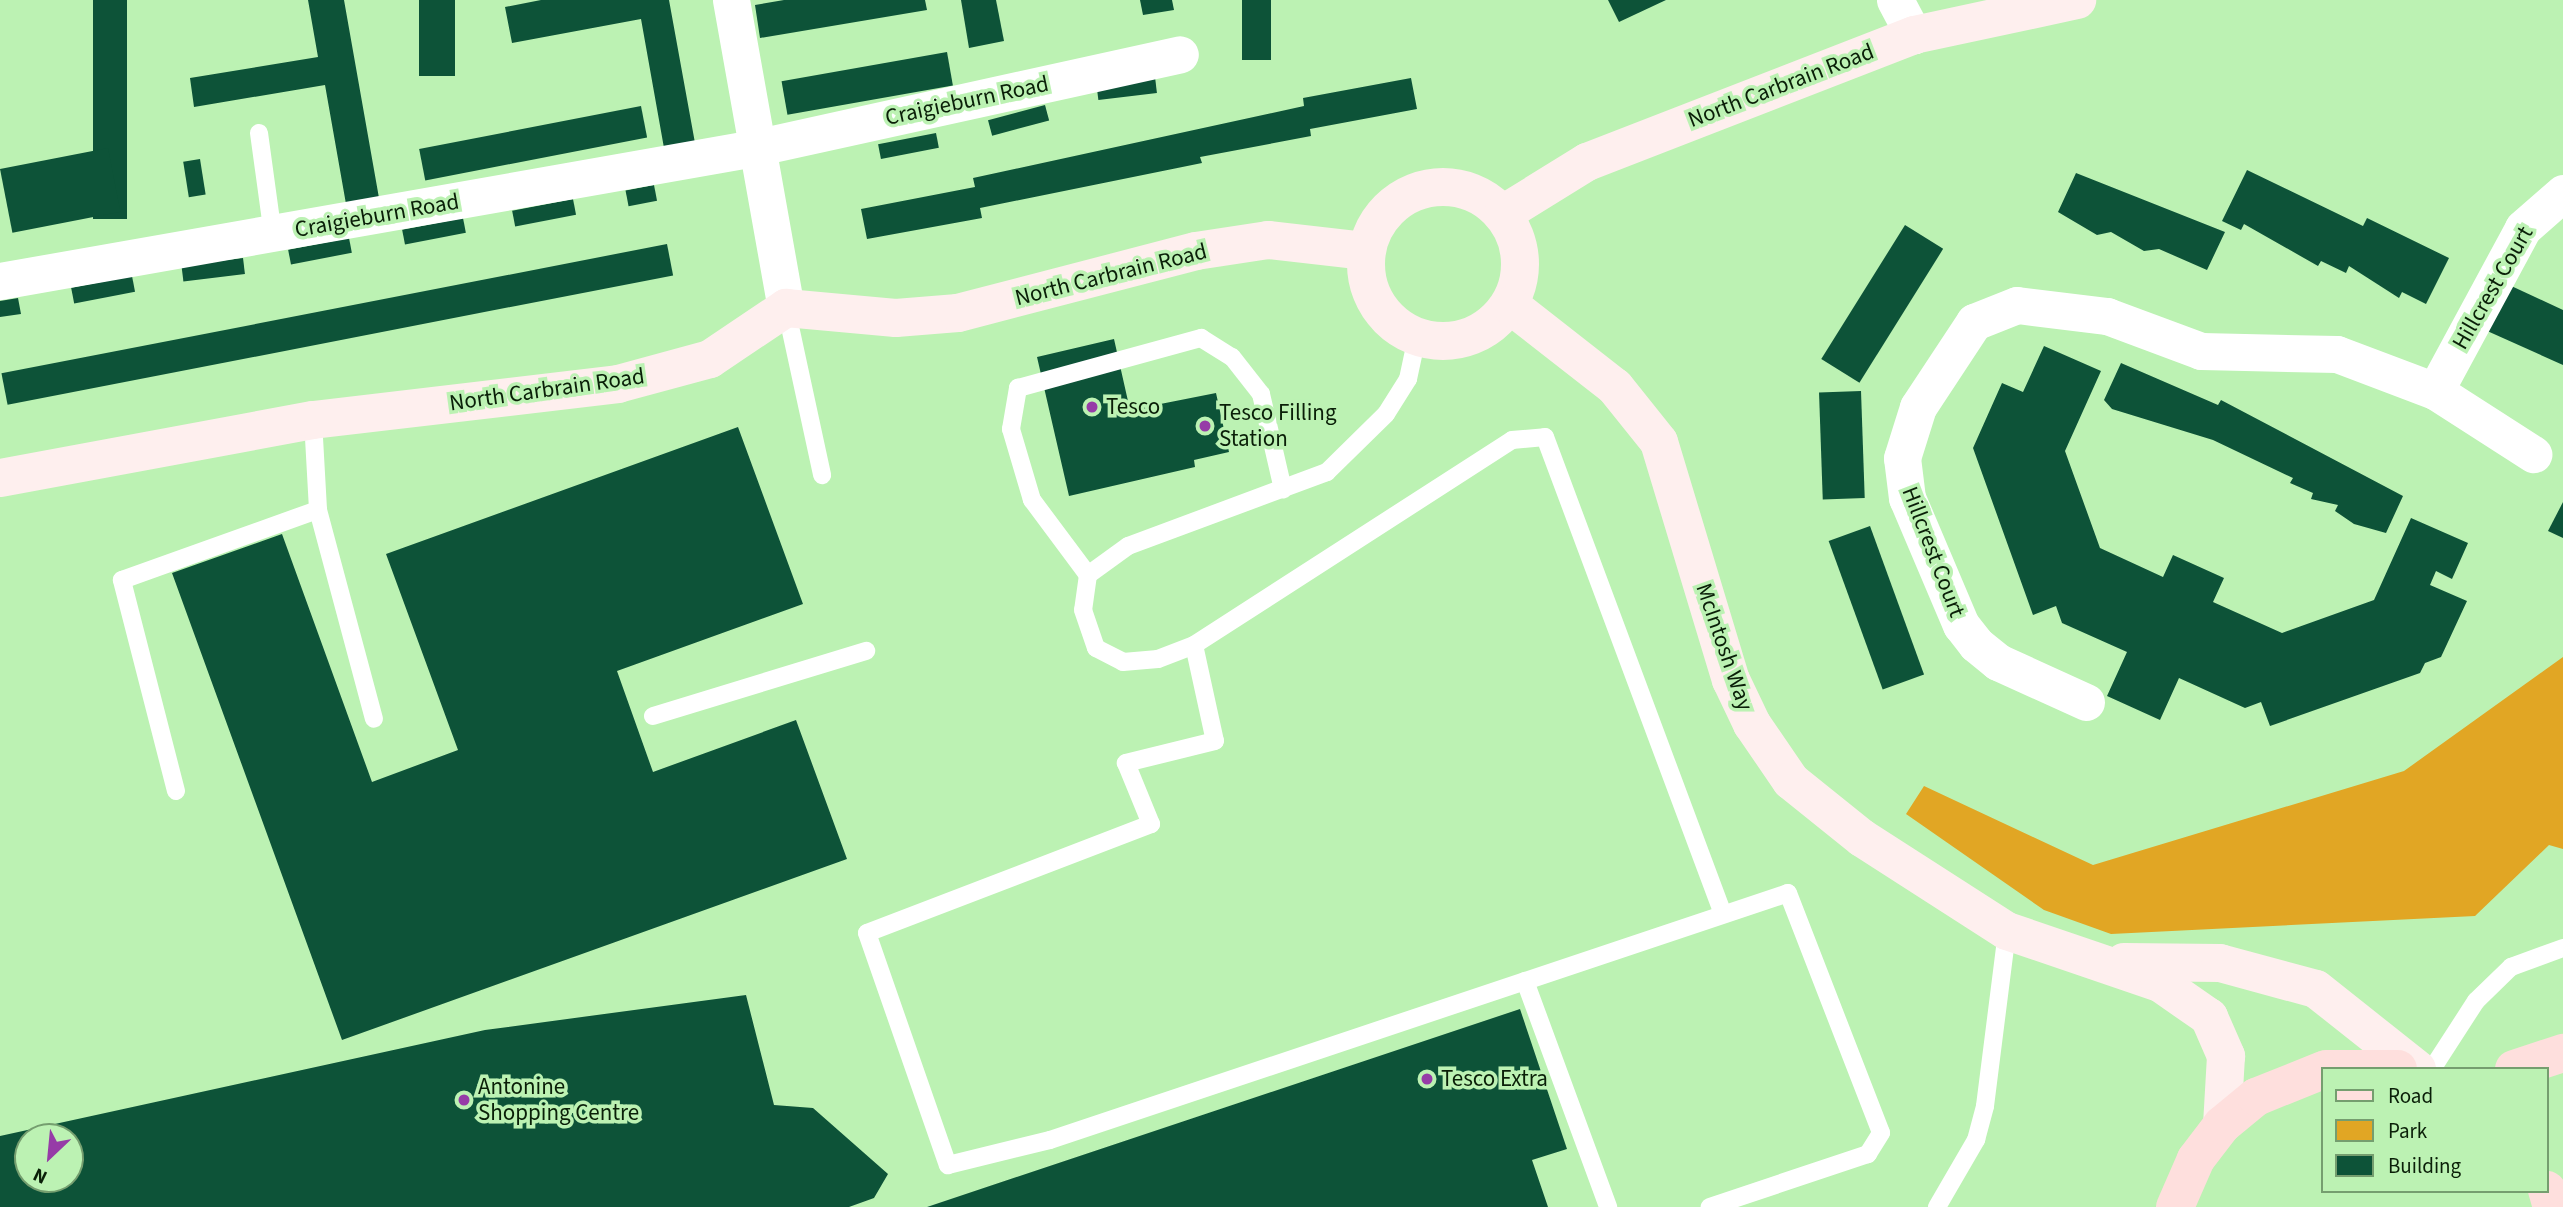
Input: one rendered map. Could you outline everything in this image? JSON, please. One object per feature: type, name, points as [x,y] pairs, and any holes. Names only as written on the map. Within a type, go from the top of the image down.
[{"type":"main road","points":[[2520,1067],[2563,1053]]},
{"type":"main road","points":[[2175,1204],[2222,1125],[2256,1097],[2322,1070]]},
{"type":"street","points":[[731,0],[754,148],[786,308]]},
{"type":"street","points":[[1895,0],[1914,35]]},
{"type":"street","name":"North Carbrain Road","points":[[1503,214],[1587,162],[1914,35],[2076,0]]},
{"type":"street","name":"Craigieburn Road","points":[[0,281],[273,236],[754,148],[1180,54]]},
{"type":"street","points":[[1460,188],[1503,214],[1521,259],[1510,306],[1469,338],[1442,343],[1417,337],[1390,320],[1371,294],[1366,251],[1390,207],[1423,190],[1460,188]]},
{"type":"street","name":"Hillcrest Court","points":[[2435,391],[2523,228],[2563,193]]},
{"type":"street","name":"North Carbrain Road","points":[[0,478],[313,420],[618,384],[710,359],[786,308],[896,318],[958,313],[1208,249],[1268,240],[1366,251]]},
{"type":"street","name":"Hillcrest Court","points":[[2086,702],[1998,662],[1976,644],[1961,625],[1908,498],[1902,458],[1918,407],[1974,322],[2017,305],[2107,316],[2201,351],[2337,354],[2435,391],[2533,454]]},
{"type":"street","name":"McIntosh Way","points":[[1510,306],[1615,387],[1659,442],[1731,680],[1752,724],[1791,781],[1861,838],[2007,931],[2090,963],[2160,983],[2209,1017],[2226,1056],[2222,1125]]},
{"type":"street","name":"McIntosh Way","points":[[2090,963],[2220,963],[2276,975],[2348,1008],[2415,1067]]},
{"type":"lane","points":[[259,133],[273,236]]},
{"type":"lane","points":[[786,308],[822,475]]},
{"type":"lane","points":[[1088,575],[1128,547],[1327,471],[1387,414],[1408,379],[1417,337]]},
{"type":"lane","points":[[1283,489],[1261,394],[1232,357],[1201,338],[1018,388],[1012,429],[1032,500],[1088,575],[1083,610],[1096,648],[1123,662],[1158,659],[1194,645],[1512,440],[1545,437],[1723,914]]},
{"type":"lane","points":[[313,420],[318,510],[374,719]]},
{"type":"lane","points":[[176,791],[122,580],[318,510]]},
{"type":"lane","points":[[1194,645],[1215,741],[1126,763],[1151,824],[867,933],[948,1165],[1050,1140],[1788,893],[1881,1133],[1868,1154],[1710,1207]]},
{"type":"lane","points":[[653,716],[866,651]]},
{"type":"lane","points":[[1937,1207],[1976,1140],[1985,1106],[2007,931]]},
{"type":"lane","points":[[2432,1067],[2476,1001],[2511,967],[2563,948]]},
{"type":"lane","points":[[1525,981],[1608,1207]]},
{"type":"green space","points":[[2563,657],[2563,849],[2549,845],[2475,916],[2111,934],[2044,910],[1906,814],[1924,786],[2093,865],[2404,771]]},
{"type":"building","points":[[93,0],[127,0],[127,219],[93,219]]},
{"type":"building","points":[[308,0],[344,0],[379,198],[346,204],[325,85],[194,107],[190,78],[318,57]]},
{"type":"building","points":[[419,0],[455,0],[455,76],[419,76]]},
{"type":"building","points":[[541,0],[669,0],[695,143],[664,148],[641,19],[512,43],[505,7]]},
{"type":"building","points":[[784,0],[925,0],[927,10],[760,38],[755,5]]},
{"type":"building","points":[[961,0],[996,0],[1004,41],[969,48]]},
{"type":"building","points":[[1140,0],[1172,0],[1174,10],[1143,15]]},
{"type":"building","points":[[1242,0],[1271,0],[1271,60],[1242,60]]},
{"type":"building","points":[[1608,0],[1666,0],[1619,22]]},
{"type":"building","points":[[947,52],[953,85],[787,115],[782,81]]},
{"type":"building","points":[[1155,77],[1157,93],[1098,100],[1096,84]]},
{"type":"building","points":[[1411,78],[1417,109],[1310,129],[1311,136],[1200,157],[1202,163],[980,208],[982,218],[867,239],[861,209],[975,187],[973,178],[1304,106],[1303,98]]},
{"type":"building","points":[[1045,105],[1049,120],[992,136],[988,120]]},
{"type":"building","points":[[641,106],[647,137],[425,181],[419,149]]},
{"type":"building","points":[[936,133],[939,148],[881,159],[878,144]]},
{"type":"building","points":[[108,148],[120,212],[12,233],[0,169]]},
{"type":"building","points":[[200,159],[206,195],[189,197],[183,162]]},
{"type":"building","points":[[2247,170],[2363,226],[2367,218],[2449,258],[2426,304],[2402,292],[2399,298],[2349,266],[2346,273],[2321,261],[2318,266],[2244,224],[2241,230],[2222,221]]},
{"type":"building","points":[[2076,173],[2225,232],[2207,270],[2159,249],[2144,251],[2111,232],[2097,235],[2058,212]]},
{"type":"building","points":[[654,185],[657,201],[629,206],[626,191]]},
{"type":"building","points":[[573,199],[576,215],[515,227],[512,211]]},
{"type":"building","points":[[463,218],[466,233],[405,245],[402,230]]},
{"type":"building","points":[[1905,225],[1943,249],[1859,383],[1821,359]]},
{"type":"building","points":[[349,238],[352,253],[291,265],[288,250]]},
{"type":"building","points":[[667,244],[673,275],[8,405],[1,373]]},
{"type":"building","points":[[243,258],[245,274],[183,281],[181,266]]},
{"type":"building","points":[[132,276],[135,292],[74,304],[71,288]]},
{"type":"building","points":[[2507,284],[2563,310],[2563,365],[2485,330]]},
{"type":"building","points":[[18,298],[21,314],[0,317],[0,301]]},
{"type":"building","points":[[1114,339],[1130,410],[1216,393],[1229,452],[1194,460],[1195,467],[1069,496],[1037,357]]},
{"type":"building","points":[[2044,346],[2101,371],[2065,451],[2100,548],[2163,577],[2173,555],[2224,578],[2213,602],[2282,633],[2374,600],[2411,518],[2468,543],[2452,579],[2436,571],[2430,585],[2467,601],[2441,657],[2425,663],[2420,673],[2270,726],[2261,702],[2245,708],[2179,678],[2160,720],[2107,696],[2127,652],[2062,623],[2056,606],[2033,615],[1973,448],[2002,383],[2023,392]]},
{"type":"building","points":[[2121,363],[2218,405],[2221,400],[2403,496],[2386,533],[2354,524],[2335,511],[2338,505],[2311,499],[2313,493],[2290,483],[2293,478],[2213,440],[2112,409],[2104,400]]},
{"type":"building","points":[[1861,391],[1865,498],[1823,499],[1819,392]]},
{"type":"building","points":[[738,427],[803,604],[617,671],[653,772],[796,720],[847,859],[342,1040],[172,573],[282,534],[372,782],[458,750],[386,554]]},
{"type":"building","points":[[2563,502],[2563,538],[2548,531]]},
{"type":"building","points":[[1870,526],[1924,674],[1883,690],[1829,541]]},
{"type":"building","name":"Antonine Shopping Centre","points":[[746,995],[774,1105],[813,1108],[888,1174],[874,1198],[849,1207],[0,1207],[0,1136],[14,1133],[14,1193],[84,1193],[84,1123],[59,1123],[485,1030]]},
{"type":"building","name":"Tesco Extra","points":[[1520,1009],[1567,1149],[1532,1160],[1548,1207],[927,1207]]},
{"type":"place","name":"Tesco","points":[[1092,407]]},
{"type":"place","name":"Tesco Filling Station","points":[[1205,426]]},
{"type":"place","name":"Tesco Extra","points":[[1427,1079]]},
{"type":"place","name":"Antonine Shopping Centre","points":[[464,1100]]}]
